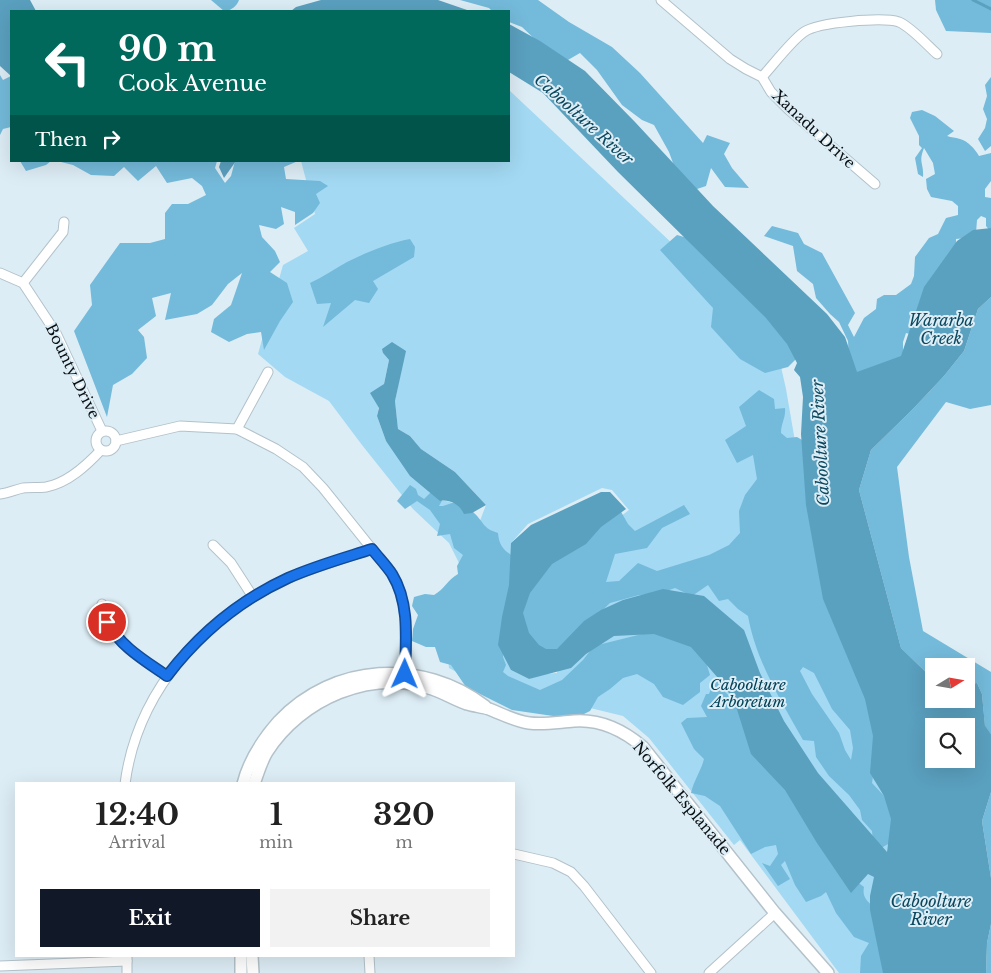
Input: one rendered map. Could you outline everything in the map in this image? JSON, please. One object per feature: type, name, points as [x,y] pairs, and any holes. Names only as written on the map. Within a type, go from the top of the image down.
[{"type":"street","name":"Xanadu Drive","points":[[661,0],[730,59],[746,70],[762,77],[772,92],[788,109],[875,184]]},
{"type":"street","points":[[762,77],[805,32],[824,24],[882,20],[899,22],[937,54]]},
{"type":"street","points":[[0,273],[23,283],[63,232],[64,222]]},
{"type":"street","name":"Bounty Drive","points":[[23,283],[56,333],[102,431]]},
{"type":"street","points":[[237,429],[268,372]]},
{"type":"street","points":[[116,441],[180,426],[237,429],[276,449],[303,467],[323,488],[392,574],[406,616],[405,679]]},
{"type":"street","points":[[102,431],[112,432],[116,441],[115,447],[110,451],[101,450],[95,442],[97,436],[102,431]]},
{"type":"street","points":[[0,494],[10,494],[22,488],[46,487],[57,484],[82,468],[101,450]]},
{"type":"street","points":[[213,545],[231,563],[253,597]]},
{"type":"street","points":[[125,782],[129,761],[148,708],[167,676],[191,645],[220,619],[253,597],[290,578],[372,549]]},
{"type":"street","points":[[102,604],[107,622],[120,641],[128,649],[167,676]]},
{"type":"street","points":[[245,782],[256,752],[269,733],[287,713],[306,699],[325,688],[348,679],[383,673],[405,679]]},
{"type":"street","points":[[255,782],[267,753],[278,739],[297,718],[319,702],[360,687],[405,679]]},
{"type":"street","name":"Norfolk Esplanade","points":[[405,679],[468,704],[528,723],[544,724],[590,721],[618,729],[630,736],[643,747],[775,913],[828,973]]},
{"type":"street","points":[[515,854],[553,863],[570,872],[584,886],[651,973]]},
{"type":"street","points":[[709,973],[775,913]]},
{"type":"street","points":[[241,957],[242,973]]},
{"type":"street","points":[[252,957],[253,973]]},
{"type":"street","points":[[369,957],[370,973]]},
{"type":"street","points":[[0,966],[127,959],[127,973]]},
{"type":"green space","name":"Caboolture Arboretum","points":[[510,91],[775,340],[786,389],[806,505],[891,819],[887,853],[883,973],[839,973],[740,840],[734,845],[649,738],[623,716],[582,706],[526,709],[449,668],[448,658],[467,579],[449,543],[413,509],[329,401],[285,377],[258,354],[283,265],[308,251],[294,228],[315,214],[301,162],[510,162]],"holes":[[[405,351],[395,401],[398,429],[410,436],[421,449],[455,472],[486,505],[478,526],[456,505],[451,502],[440,501],[386,441],[377,416],[389,360],[383,353]],[[602,488],[612,490],[629,510],[604,529],[557,673],[543,674],[529,679],[511,670],[511,543],[528,524]]]},
{"type":"shaded area","points":[[211,0],[239,0],[233,8],[223,10]]},
{"type":"shaded area","points":[[460,0],[538,0],[569,22],[612,47],[640,73],[703,143],[707,135],[730,143],[724,154],[732,168],[749,188],[725,187],[711,168],[706,186],[694,190],[677,174],[669,152],[654,125],[642,120],[622,105],[597,70],[580,53],[561,64],[522,27],[510,22],[510,10],[491,10]]},
{"type":"shaded area","points":[[935,0],[991,0],[991,33],[946,31],[936,10]]},
{"type":"shaded area","points":[[0,75],[3,80],[10,76],[10,127],[3,129],[0,135]]},
{"type":"shaded area","points":[[991,77],[991,146],[985,151],[978,139],[985,128],[987,119],[983,109],[987,96],[985,85]]},
{"type":"shaded area","points":[[922,110],[935,116],[954,131],[947,136],[966,142],[979,156],[991,153],[991,181],[985,189],[985,197],[991,198],[991,232],[986,226],[986,218],[981,216],[977,220],[976,233],[966,238],[956,239],[956,252],[914,335],[906,333],[903,342],[903,361],[854,379],[849,360],[848,341],[839,322],[816,298],[813,284],[797,271],[793,246],[764,236],[772,226],[798,233],[804,244],[822,253],[855,313],[848,325],[854,337],[864,318],[876,309],[877,299],[884,295],[896,295],[911,284],[914,276],[915,257],[929,238],[938,234],[946,218],[958,215],[958,206],[952,201],[931,197],[927,189],[926,179],[935,174],[933,163],[924,148],[921,160],[923,177],[918,174],[915,158],[922,148],[919,145],[919,136],[910,118],[912,112]]},
{"type":"shaded area","points":[[21,162],[50,162],[46,165],[26,171]]},
{"type":"shaded area","points":[[61,162],[217,162],[215,168],[225,183],[231,176],[235,162],[296,162],[284,167],[286,179],[320,181],[328,186],[316,194],[320,203],[313,213],[295,225],[295,212],[281,207],[284,224],[276,229],[259,225],[262,237],[275,251],[280,262],[270,272],[287,283],[293,302],[264,350],[261,332],[247,334],[229,342],[211,332],[214,319],[231,305],[242,273],[228,284],[212,305],[197,314],[165,320],[171,293],[152,298],[156,316],[138,330],[144,337],[147,358],[132,374],[113,385],[107,417],[74,331],[92,305],[90,285],[120,243],[150,243],[165,239],[165,213],[172,204],[188,204],[206,195],[202,186],[192,178],[167,183],[156,166],[138,181],[124,167],[114,176],[91,175],[73,165]]},
{"type":"shaded area","points":[[677,235],[691,239],[783,328],[799,356],[788,367],[765,373],[740,359],[711,327],[713,308],[660,250]]},
{"type":"shaded area","points":[[410,239],[415,247],[414,257],[373,281],[378,289],[369,303],[355,300],[323,327],[331,303],[317,304],[310,283],[362,255],[386,245]]},
{"type":"shaded area","points":[[991,297],[991,405],[970,409],[946,402],[897,467],[909,557],[923,631],[968,658],[925,658],[925,671],[901,648],[859,490],[871,450],[944,376],[964,351],[978,309]]},
{"type":"shaded area","points":[[759,390],[774,399],[775,409],[785,408],[781,433],[787,438],[797,437],[809,444],[881,720],[872,783],[886,798],[897,839],[874,852],[872,831],[862,820],[860,810],[849,795],[829,776],[816,757],[814,741],[803,740],[778,695],[763,665],[748,616],[728,599],[719,601],[708,585],[692,596],[675,588],[658,594],[639,595],[610,603],[566,645],[546,657],[520,636],[523,598],[546,565],[620,510],[628,524],[635,531],[684,505],[690,514],[662,528],[647,548],[615,554],[606,582],[619,581],[638,563],[657,571],[709,555],[729,545],[740,533],[739,511],[745,495],[757,479],[753,455],[737,463],[725,440],[746,426],[739,407]],"holes":[[[803,667],[814,673],[832,709],[850,730],[853,748],[851,760],[839,733],[812,694],[800,671]]]},
{"type":"shaded area","points":[[410,485],[424,499],[434,489],[444,497],[439,506],[458,501],[467,507],[486,527],[498,533],[503,548],[515,557],[503,657],[506,665],[503,672],[508,676],[540,690],[562,680],[583,660],[594,646],[650,632],[698,648],[705,659],[710,675],[700,683],[700,692],[683,705],[663,697],[654,684],[637,674],[623,678],[598,697],[590,711],[582,715],[560,717],[512,710],[466,687],[451,665],[440,662],[435,647],[426,647],[412,641],[413,629],[418,615],[412,606],[414,597],[425,594],[434,595],[441,590],[458,574],[457,566],[463,555],[454,548],[450,534],[437,536],[440,524],[430,510],[417,501],[405,509],[397,501]]},
{"type":"shaded area","points":[[975,662],[991,672],[991,734],[985,727],[982,694],[977,683],[975,683]]},
{"type":"shaded area","points":[[723,674],[731,684],[722,687],[725,692],[738,704],[856,881],[864,887],[864,896],[874,907],[892,973],[860,973],[861,956],[869,943],[854,937],[836,913],[826,892],[806,902],[795,885],[785,861],[781,865],[790,879],[778,886],[762,863],[770,866],[778,854],[776,845],[765,847],[751,854],[720,806],[705,796],[691,793],[704,759],[694,749],[681,723],[687,718],[707,717],[701,706],[706,694],[709,694],[714,680]]},
{"type":"shaded area","points":[[991,792],[991,878],[982,821]]},
{"type":"shaded area","points":[[991,924],[991,973],[986,973],[987,943]]},
{"type":"water","points":[[0,0],[30,0],[35,10],[10,10],[10,75],[0,66]]},
{"type":"water","points":[[321,0],[438,0],[467,10],[292,10],[296,7]]},
{"type":"water","name":"Caboolture River","points":[[510,25],[540,41],[585,71],[713,206],[827,314],[845,337],[857,372],[901,356],[924,287],[957,241],[973,230],[991,228],[991,297],[978,309],[964,351],[944,376],[871,450],[859,490],[901,648],[925,671],[925,708],[975,708],[975,683],[977,683],[982,694],[985,726],[991,734],[991,792],[982,821],[991,878],[991,924],[987,943],[986,973],[883,973],[870,910],[870,896],[874,877],[868,874],[851,893],[817,843],[785,790],[751,754],[734,700],[691,647],[654,634],[614,636],[586,654],[571,668],[529,679],[511,670],[498,645],[509,585],[511,543],[531,525],[601,492],[610,492],[626,509],[601,527],[586,544],[552,564],[530,593],[523,613],[529,633],[539,645],[546,649],[557,649],[584,621],[601,610],[623,600],[663,589],[704,596],[744,630],[760,673],[784,721],[818,773],[887,852],[891,819],[884,796],[870,773],[873,736],[865,699],[823,599],[806,505],[801,434],[803,397],[800,377],[794,370],[797,363],[787,344],[766,318],[618,172],[543,93],[510,73]]},
{"type":"water","points":[[221,162],[235,162],[224,178],[219,167]]},
{"type":"water","points":[[392,342],[406,351],[395,401],[398,429],[410,436],[421,449],[455,472],[486,505],[472,513],[464,514],[454,503],[440,501],[410,476],[386,441],[377,416],[379,408],[370,393],[384,384],[389,360],[382,349]]},
{"type":"waterway","points":[[973,0],[991,9]]},
{"type":"route","points":[[107,622],[128,649],[167,676],[191,645],[220,619],[253,597],[309,570],[372,549],[392,574],[406,616],[405,674]]},
{"type":"water label","name":"Wararba Creek","points":[[941,329]]}]
